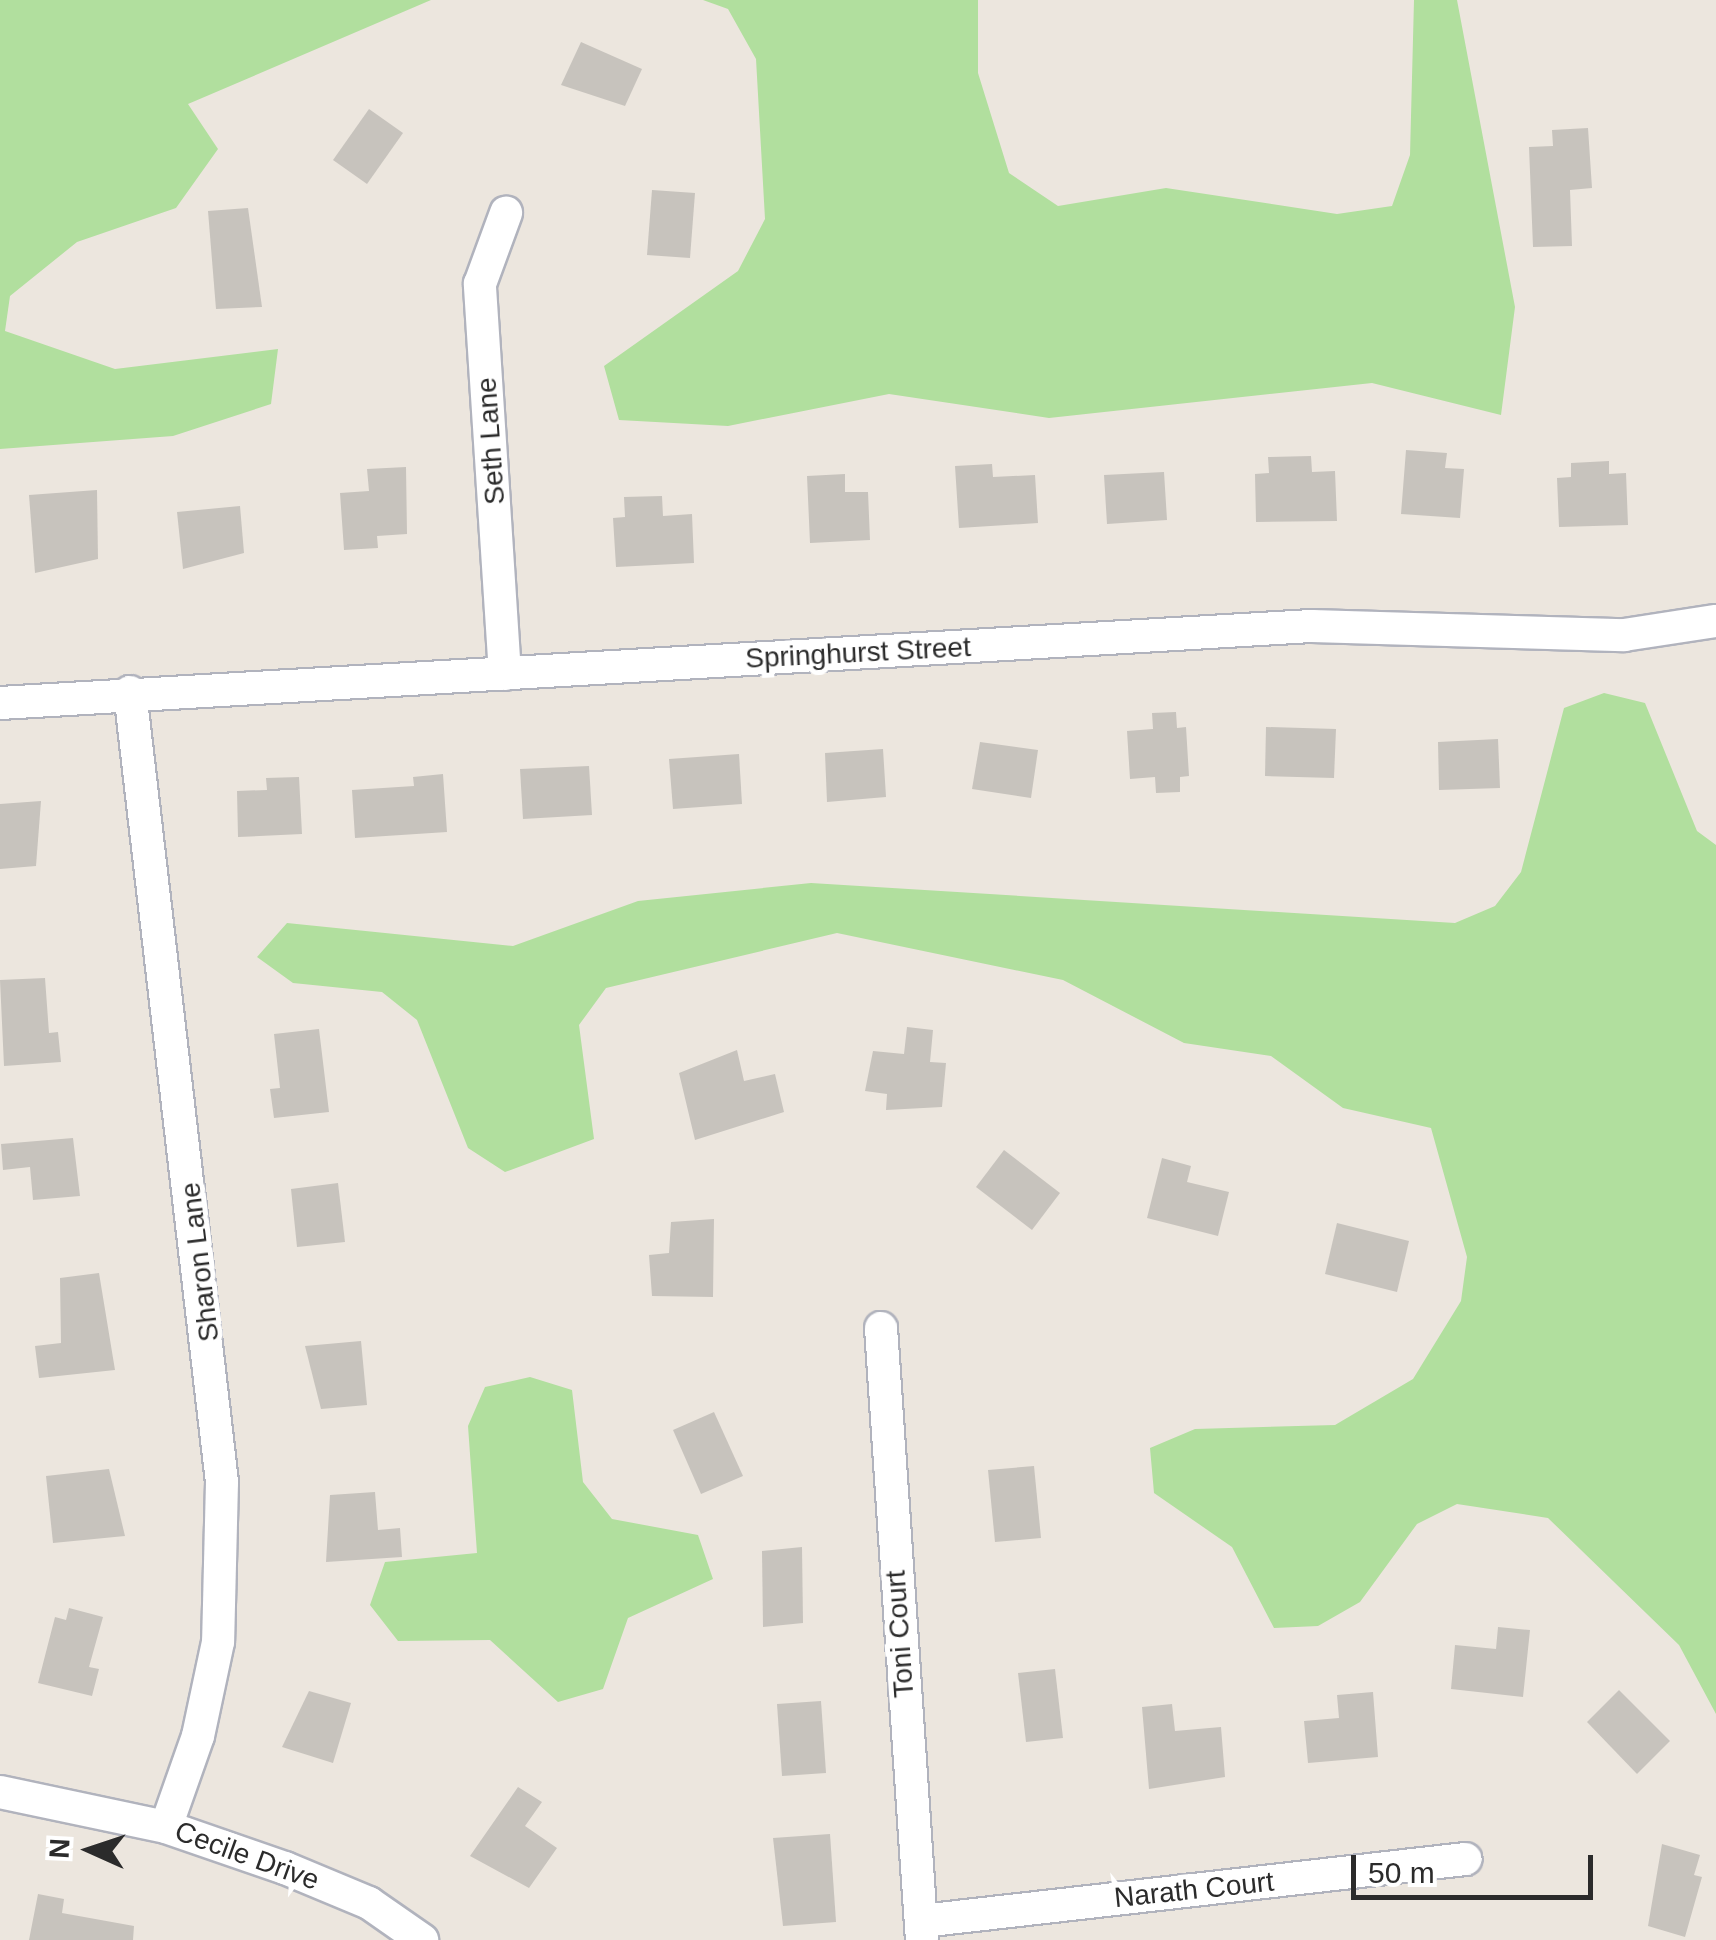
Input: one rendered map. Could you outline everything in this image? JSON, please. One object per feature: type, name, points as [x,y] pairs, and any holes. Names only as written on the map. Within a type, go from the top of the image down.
[{"type":"street","name":"Seth Lane","points":[[506,212],[480,284],[506,674]]},
{"type":"street","name":"Springhurst Street","points":[[0,702],[1312,626],[1624,634],[1716,621]]},
{"type":"street","name":"Sharon Lane","points":[[130,692],[222,1482],[218,1642],[198,1736],[166,1827]]},
{"type":"street","name":"Toni Court","points":[[881,1328],[922,1930]]},
{"type":"street","name":"Cecile Drive","points":[[0,1792],[166,1827],[369,1903],[422,1940]]},
{"type":"street","name":"Narath Court","points":[[922,1930],[1465,1860]]},
{"type":"green space","points":[[0,0],[431,0],[188,104],[218,149],[176,208],[77,242],[10,296],[5,331],[115,369],[278,349],[271,404],[173,436],[0,449]]},
{"type":"green space","points":[[703,0],[978,0],[978,73],[1009,173],[1058,206],[1166,188],[1337,214],[1392,206],[1410,155],[1414,0],[1457,0],[1515,307],[1501,415],[1372,383],[1049,418],[889,394],[728,426],[619,420],[604,366],[738,271],[765,219],[756,59],[728,9]]},
{"type":"green space","points":[[1604,693],[1645,703],[1697,831],[1716,845],[1716,1714],[1679,1645],[1548,1518],[1457,1504],[1417,1524],[1360,1602],[1318,1626],[1274,1628],[1232,1547],[1154,1493],[1150,1448],[1195,1429],[1335,1425],[1413,1379],[1461,1301],[1467,1257],[1431,1128],[1343,1108],[1271,1056],[1184,1043],[1063,980],[837,933],[606,988],[579,1025],[594,1139],[505,1172],[468,1148],[417,1020],[382,992],[293,983],[257,957],[287,923],[513,946],[638,901],[811,883],[1455,923],[1495,906],[1521,872],[1564,708]]},
{"type":"green space","points":[[530,1377],[572,1390],[583,1482],[612,1519],[698,1535],[713,1579],[628,1618],[603,1689],[558,1702],[490,1640],[398,1641],[370,1605],[385,1562],[477,1553],[468,1426],[485,1387]]},
{"type":"building","points":[[581,42],[642,69],[625,106],[561,85]]},
{"type":"building","points":[[369,109],[403,133],[367,184],[333,160]]},
{"type":"building","points":[[1588,128],[1592,188],[1570,190],[1572,246],[1533,247],[1529,147],[1553,146],[1552,130]]},
{"type":"building","points":[[652,190],[695,193],[690,258],[647,255]]},
{"type":"building","points":[[248,208],[262,307],[216,309],[208,211]]},
{"type":"building","points":[[1406,450],[1447,453],[1445,468],[1464,469],[1460,518],[1401,514]]},
{"type":"building","points":[[1311,456],[1312,472],[1335,471],[1337,521],[1256,522],[1255,474],[1269,473],[1268,457]]},
{"type":"building","points":[[1609,461],[1609,474],[1626,473],[1628,525],[1559,527],[1557,478],[1571,477],[1571,463]]},
{"type":"building","points":[[992,464],[993,477],[1035,475],[1038,523],[959,528],[955,466]]},
{"type":"building","points":[[406,467],[407,534],[377,536],[378,548],[344,550],[340,493],[369,491],[367,469]]},
{"type":"building","points":[[1164,472],[1167,520],[1107,524],[1104,475]]},
{"type":"building","points":[[845,474],[845,492],[868,492],[870,540],[810,543],[807,476]]},
{"type":"building","points":[[97,490],[98,559],[35,573],[29,495]]},
{"type":"building","points":[[662,496],[663,516],[692,514],[694,563],[616,567],[613,518],[625,517],[624,497]]},
{"type":"building","points":[[240,506],[244,553],[183,569],[177,512]]},
{"type":"building","points":[[1176,712],[1177,728],[1186,727],[1189,776],[1180,777],[1180,792],[1156,793],[1155,777],[1130,779],[1127,731],[1153,729],[1152,713]]},
{"type":"building","points":[[1266,727],[1336,729],[1334,778],[1265,776]]},
{"type":"building","points":[[1498,739],[1500,788],[1439,790],[1438,742]]},
{"type":"building","points":[[980,742],[1038,750],[1031,798],[972,789]]},
{"type":"building","points":[[883,749],[886,797],[827,802],[825,753]]},
{"type":"building","points":[[739,754],[742,804],[673,809],[669,759]]},
{"type":"building","points":[[589,766],[592,815],[523,819],[520,769]]},
{"type":"building","points":[[443,774],[447,832],[355,838],[352,790],[414,786],[413,777]]},
{"type":"building","points":[[299,777],[302,834],[238,837],[237,791],[267,790],[266,778]]},
{"type":"building","points":[[41,801],[36,866],[0,869],[0,804]]},
{"type":"building","points":[[45,978],[49,1033],[58,1032],[61,1062],[4,1066],[0,980]]},
{"type":"building","points":[[907,1027],[933,1030],[930,1062],[946,1063],[942,1107],[886,1110],[887,1094],[865,1091],[873,1051],[904,1054]]},
{"type":"building","points":[[319,1029],[329,1112],[274,1118],[270,1089],[280,1088],[274,1034]]},
{"type":"building","points":[[737,1050],[744,1081],[775,1074],[784,1112],[695,1140],[679,1073]]},
{"type":"building","points":[[73,1138],[80,1196],[33,1200],[30,1167],[3,1170],[1,1144]]},
{"type":"building","points":[[1004,1150],[1060,1193],[1032,1230],[976,1187]]},
{"type":"building","points":[[1162,1158],[1191,1166],[1187,1182],[1229,1192],[1218,1236],[1147,1218]]},
{"type":"building","points":[[338,1183],[345,1242],[297,1247],[291,1189]]},
{"type":"building","points":[[714,1219],[713,1297],[652,1296],[649,1255],[669,1253],[671,1222]]},
{"type":"building","points":[[1337,1223],[1409,1241],[1397,1292],[1325,1274]]},
{"type":"building","points":[[99,1273],[115,1370],[39,1378],[35,1346],[61,1343],[60,1278]]},
{"type":"building","points":[[361,1341],[367,1405],[321,1409],[305,1346]]},
{"type":"building","points":[[714,1412],[743,1476],[701,1494],[673,1430]]},
{"type":"building","points":[[1034,1466],[1041,1538],[995,1542],[988,1470]]},
{"type":"building","points":[[109,1469],[125,1536],[53,1543],[46,1476]]},
{"type":"building","points":[[375,1492],[378,1530],[400,1528],[402,1557],[326,1562],[330,1495]]},
{"type":"building","points":[[802,1547],[803,1623],[763,1627],[762,1551]]},
{"type":"building","points":[[69,1608],[103,1617],[89,1667],[99,1669],[92,1696],[38,1683],[55,1617],[66,1620]]},
{"type":"building","points":[[1498,1627],[1530,1630],[1523,1697],[1451,1689],[1455,1645],[1496,1649]]},
{"type":"building","points":[[1055,1669],[1063,1738],[1026,1742],[1018,1673]]},
{"type":"building","points":[[1619,1690],[1670,1741],[1637,1774],[1587,1722]]},
{"type":"building","points":[[309,1691],[351,1703],[333,1763],[282,1747]]},
{"type":"building","points":[[1373,1692],[1378,1757],[1308,1763],[1304,1721],[1339,1718],[1337,1695]]},
{"type":"building","points":[[821,1701],[826,1773],[782,1776],[777,1704]]},
{"type":"building","points":[[1172,1704],[1175,1731],[1221,1727],[1225,1777],[1149,1789],[1142,1707]]},
{"type":"building","points":[[518,1787],[542,1802],[525,1826],[557,1848],[529,1888],[470,1856]]},
{"type":"building","points":[[830,1834],[836,1922],[783,1926],[773,1838]]},
{"type":"building","points":[[1662,1844],[1700,1855],[1694,1875],[1702,1877],[1685,1937],[1648,1926]]},
{"type":"building","points":[[38,1894],[64,1899],[62,1913],[134,1926],[133,1940],[29,1940]]}]
